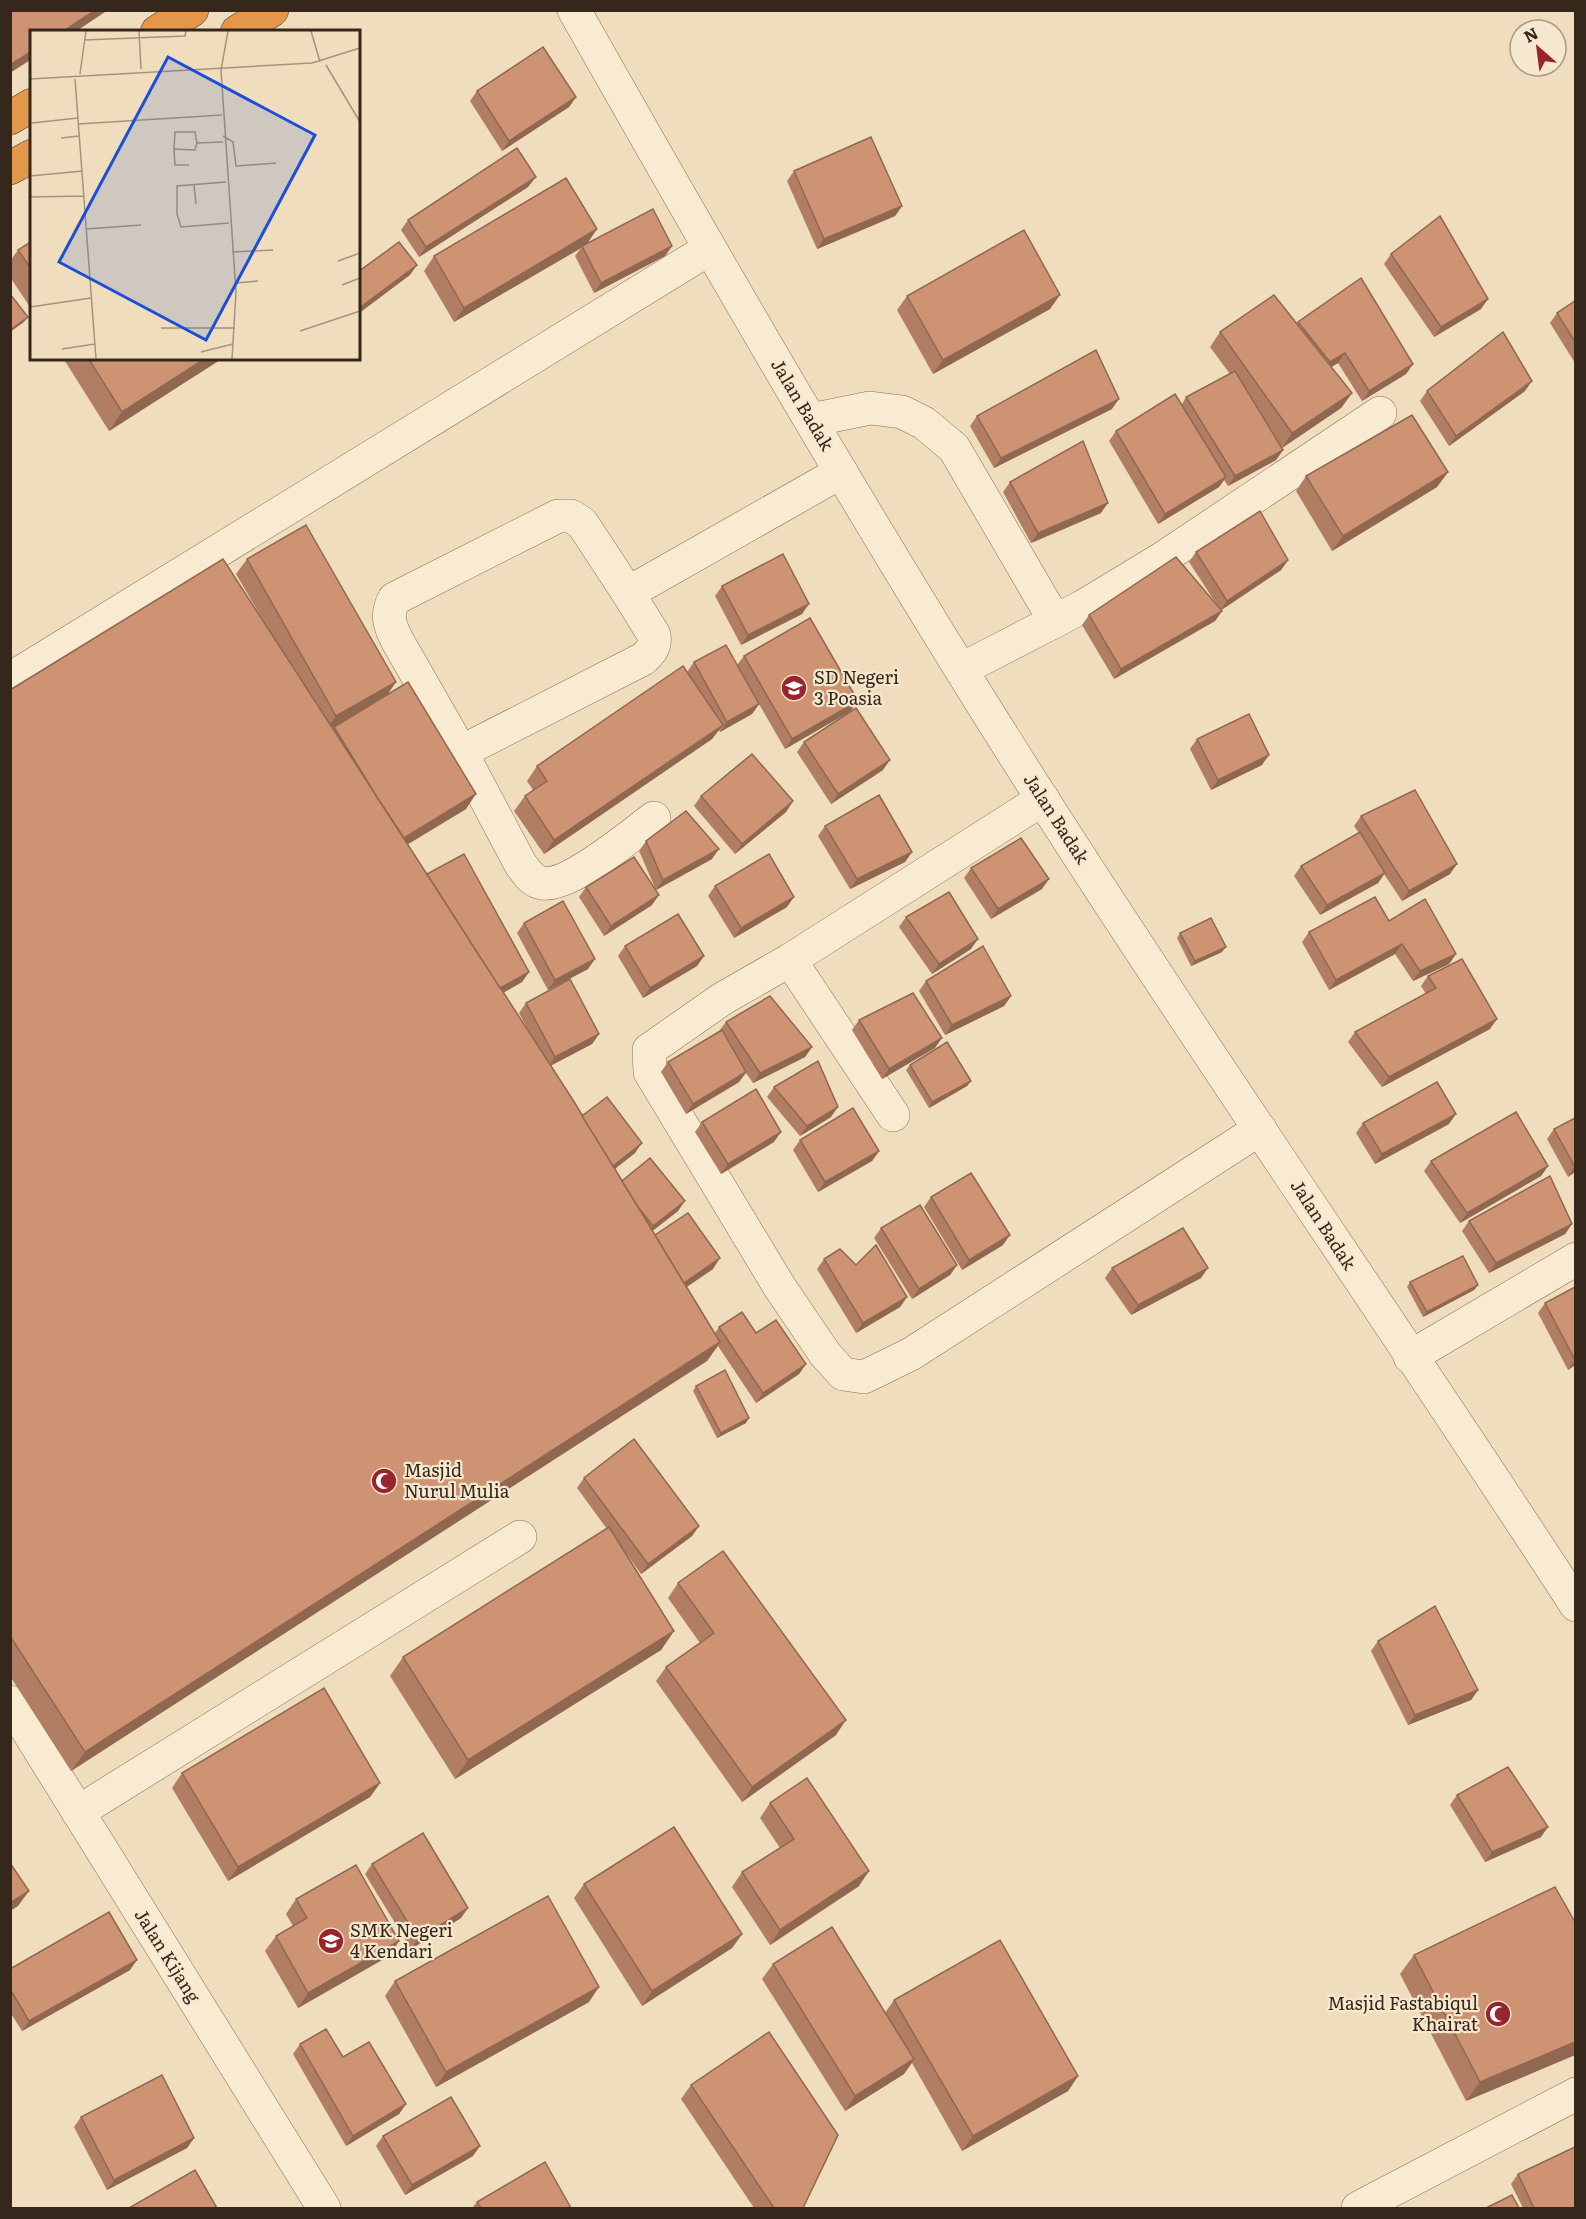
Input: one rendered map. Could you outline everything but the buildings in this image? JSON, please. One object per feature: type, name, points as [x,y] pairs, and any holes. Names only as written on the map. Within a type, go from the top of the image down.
[{"type":"highway","points":[[160,30],[192,10]]},
{"type":"highway","points":[[240,30],[272,10]]},
{"type":"highway","points":[[10,118],[30,106]]},
{"type":"highway","points":[[10,168],[30,157]]},
{"type":"street","name":"Jalan Badak","points":[[574,10],[709,249],[841,472],[1043,799],[1575,1605]]},
{"type":"street","points":[[10,679],[709,249]]},
{"type":"street","points":[[811,420],[870,408],[902,412],[924,423],[954,448],[1055,621]]},
{"type":"street","points":[[962,669],[1082,607],[1163,558],[1380,412]]},
{"type":"street","points":[[628,594],[841,472]]},
{"type":"street","points":[[461,752],[648,654],[654,645],[654,635],[628,594],[582,523],[571,516],[558,516],[394,599],[388,610],[388,621],[521,865],[533,880],[543,883],[558,882],[576,874],[654,818]]},
{"type":"street","points":[[1043,799],[790,960],[722,999],[649,1050],[650,1072],[779,1286],[825,1354],[843,1374],[864,1377],[911,1354],[1260,1129]]},
{"type":"street","points":[[790,960],[893,1115]]},
{"type":"street","points":[[1410,1357],[1575,1259]]},
{"type":"street","points":[[78,1812],[520,1537]]},
{"type":"street","name":"Jalan Kijang","points":[[10,1702],[324,2208]]},
{"type":"street","points":[[1358,2208],[1575,2094]]},
{"type":"place","name":"SD Negeri 3 Poasia","points":[[794,688]]},
{"type":"place","name":"Masjid Nurul Mulia","points":[[384,1481]]},
{"type":"place","name":"SMK Negeri 4 Kendari","points":[[331,1941]]},
{"type":"place","name":"Masjid Fastabiqul Khairat","points":[[1498,2014]]}]
